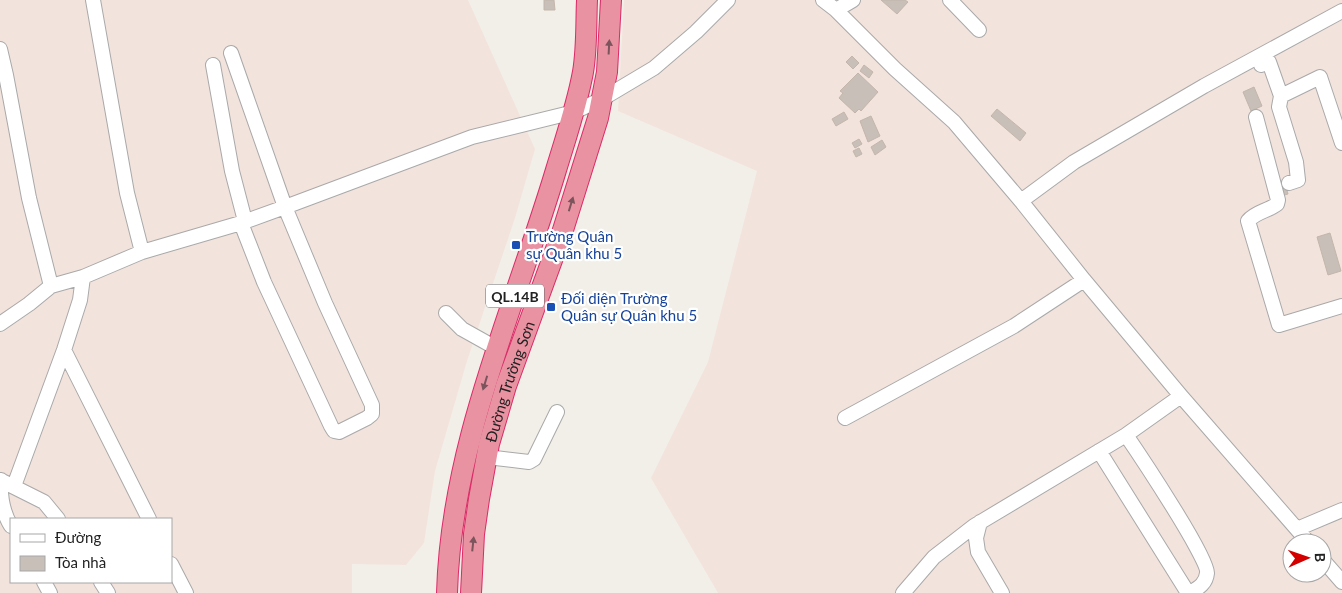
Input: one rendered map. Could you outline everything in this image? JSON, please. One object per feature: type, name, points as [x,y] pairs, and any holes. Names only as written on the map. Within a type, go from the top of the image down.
[{"type":"highway","name":"Đường Trường Sơn","points":[[447,593],[448,555],[458,490],[470,435],[496,348],[540,222],[574,112],[583,69],[586,0]]},
{"type":"highway","name":"Đường Trường Sơn","points":[[471,593],[474,534],[487,457],[506,386],[563,230],[598,118],[607,72],[611,0]]},
{"type":"street","points":[[92,0],[128,193],[142,252]]},
{"type":"street","points":[[0,324],[51,286],[83,277],[142,252],[243,222],[472,136],[574,112],[602,99],[654,68],[696,32],[728,0]]},
{"type":"street","points":[[823,0],[836,10],[895,69],[954,122],[1181,396],[1300,533]]},
{"type":"street","points":[[836,10],[853,0]]},
{"type":"street","points":[[950,0],[979,30]]},
{"type":"street","points":[[1021,201],[1074,162],[1204,86],[1342,11]]},
{"type":"street","points":[[0,49],[29,198],[51,286]]},
{"type":"street","points":[[213,65],[243,222],[264,282],[331,426],[334,431],[339,432],[372,414],[372,405],[325,303],[285,207],[231,53]]},
{"type":"street","points":[[1259,57],[1261,65],[1264,61],[1269,62],[1281,96],[1279,107],[1296,162],[1298,180],[1289,183]]},
{"type":"street","points":[[1281,96],[1320,77],[1342,143]]},
{"type":"street","points":[[1256,117],[1257,127],[1278,200],[1277,204],[1270,210],[1252,216],[1248,221],[1279,325],[1342,306]]},
{"type":"street","points":[[10,524],[4,514],[1,502],[5,482],[64,350],[80,300],[83,277]]},
{"type":"street","points":[[845,418],[1014,326],[1084,280]]},
{"type":"street","points":[[446,313],[462,329],[496,348]]},
{"type":"street","points":[[64,350],[148,518]]},
{"type":"street","points":[[903,593],[934,557],[980,522],[1126,435],[1181,396]]},
{"type":"street","points":[[487,457],[529,462],[534,460],[556,412]]},
{"type":"street","points":[[1099,451],[1189,593],[1203,584],[1207,574],[1207,566],[1126,435]]},
{"type":"street","points":[[5,482],[44,502],[57,518]]},
{"type":"street","points":[[1297,529],[1342,510]]},
{"type":"street","points":[[980,522],[976,538],[978,552],[1002,593]]},
{"type":"street","points":[[172,566],[186,593]]},
{"type":"street","points":[[1332,570],[1342,582]]},
{"type":"shaded area","points":[[0,0],[468,0],[535,149],[515,218],[467,361],[435,471],[424,543],[406,565],[352,564],[352,593],[0,593]]},
{"type":"shaded area","points":[[624,0],[1342,0],[1342,593],[718,593],[651,478],[708,362],[757,171],[618,111]]},
{"type":"building","points":[[544,0],[554,0],[555,10],[544,10]]},
{"type":"building","points":[[881,0],[905,0],[908,2],[897,14]]},
{"type":"building","points":[[852,56],[859,63],[853,69],[846,62]]},
{"type":"building","points":[[864,65],[873,72],[869,78],[860,71]]},
{"type":"building","points":[[858,73],[878,92],[861,111],[859,109],[855,113],[839,98],[843,93],[840,91]]},
{"type":"building","points":[[1254,87],[1262,106],[1251,111],[1243,92]]},
{"type":"building","points":[[997,109],[1026,133],[1020,141],[991,116]]},
{"type":"building","points":[[844,112],[848,119],[836,126],[832,119]]},
{"type":"building","points":[[871,116],[880,136],[868,142],[860,121]]},
{"type":"building","points":[[859,139],[862,144],[855,148],[852,143]]},
{"type":"building","points":[[882,140],[886,147],[875,155],[871,147]]},
{"type":"building","points":[[859,148],[862,154],[856,157],[853,151]]},
{"type":"building","points":[[1285,183],[1288,194],[1281,196],[1279,185]]},
{"type":"building","points":[[1330,233],[1341,271],[1328,275],[1317,237]]},
{"type":"place","name":"Trường Quân sự Quân khu 5","points":[[516,245]]},
{"type":"place","name":"Đối diện Trường Quân sự Quân khu 5","points":[[551,307]]}]
